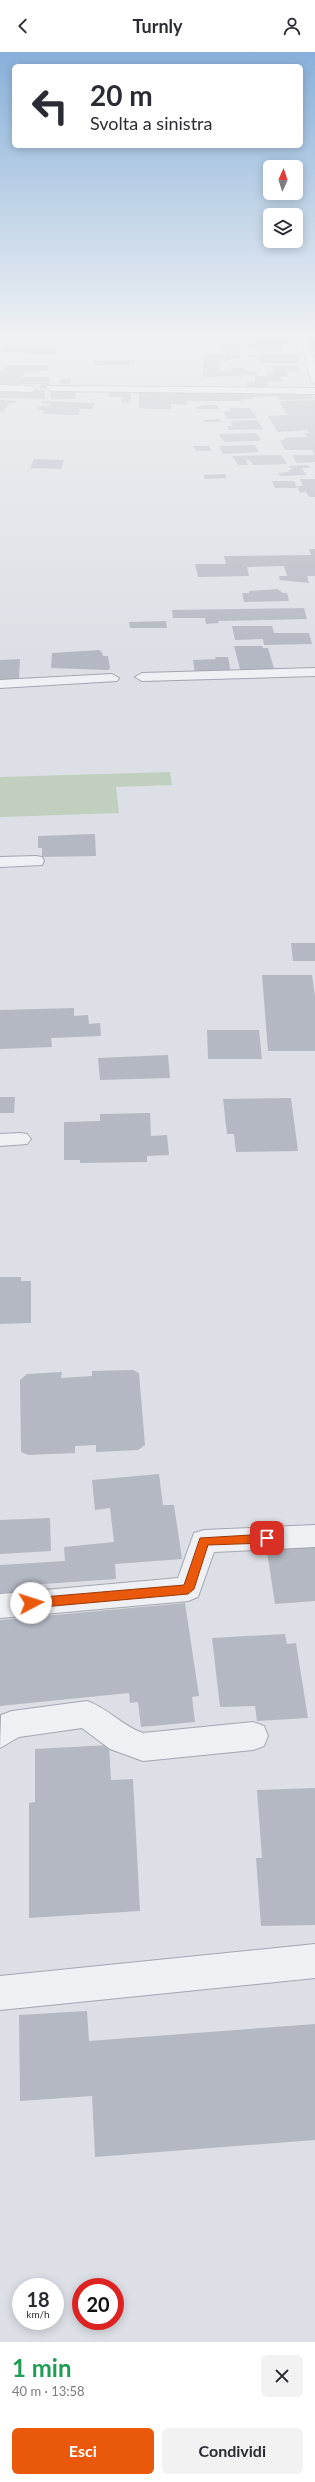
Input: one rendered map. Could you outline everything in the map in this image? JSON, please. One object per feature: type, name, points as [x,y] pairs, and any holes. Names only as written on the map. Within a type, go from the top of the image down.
[{"type":"street","points":[[142,677],[315,672]]},
{"type":"street","points":[[0,684],[112,678]]},
{"type":"street","points":[[0,862],[36,861]]},
{"type":"street","points":[[0,1606],[188,1589],[204,1541],[315,1536]]},
{"type":"street","points":[[0,1734],[12,1725],[87,1714],[121,1739],[143,1747],[252,1736]]},
{"type":"street","points":[[0,1993],[315,1961]]},
{"type":"green space","points":[[170,772],[172,785],[116,787],[119,813],[0,817],[0,777]]},
{"type":"building","points":[[223,441],[258,441],[226,442]]},
{"type":"building","points":[[280,441],[315,441],[315,462],[296,463],[293,455],[314,455],[312,450],[285,450]]},
{"type":"building","points":[[255,445],[259,452],[223,454],[219,446]]},
{"type":"building","points":[[193,446],[209,446],[212,451],[196,451]]},
{"type":"building","points":[[281,455],[287,464],[253,465],[250,460],[246,460],[248,465],[238,465],[232,456]]},
{"type":"building","points":[[34,459],[64,460],[61,469],[30,468]]},
{"type":"building","points":[[308,465],[310,468],[302,468],[306,475],[280,476],[278,473],[289,472],[288,470],[292,470],[289,466]]},
{"type":"building","points":[[225,474],[227,478],[205,479],[203,475]]},
{"type":"building","points":[[300,479],[315,479],[315,497],[309,497],[306,492],[300,493],[297,486],[303,486]]},
{"type":"building","points":[[272,481],[294,481],[297,488],[275,488]]},
{"type":"building","points":[[309,549],[315,549],[315,576],[307,576],[309,583],[280,580],[279,576],[287,576],[284,566],[247,567],[249,576],[198,577],[195,564],[226,564],[224,556],[311,555]]},
{"type":"building","points":[[278,589],[283,593],[287,593],[289,601],[244,602],[242,593],[249,593],[249,591]]},
{"type":"building","points":[[304,608],[307,619],[218,621],[219,623],[206,624],[205,618],[173,618],[172,610]]},
{"type":"building","points":[[166,621],[167,628],[130,628],[129,622]]},
{"type":"building","points":[[232,626],[272,626],[274,633],[309,633],[312,644],[264,645],[263,639],[235,640]]},
{"type":"building","points":[[234,646],[262,646],[263,648],[268,648],[275,672],[241,673]]},
{"type":"building","points":[[99,650],[102,652],[103,656],[108,656],[110,669],[51,668],[52,653]]},
{"type":"building","points":[[215,657],[228,657],[231,673],[195,674],[193,660],[216,659]]},
{"type":"building","points":[[20,659],[19,679],[0,680],[0,660]]},
{"type":"building","points":[[95,834],[96,856],[42,857],[42,848],[38,848],[38,836]]},
{"type":"building","points":[[291,943],[315,943],[315,961],[293,961]]},
{"type":"building","points":[[262,975],[312,975],[315,996],[315,1051],[268,1051]]},
{"type":"building","points":[[74,1008],[74,1016],[88,1015],[89,1024],[100,1023],[101,1036],[51,1038],[52,1047],[0,1049],[0,1010]]},
{"type":"building","points":[[207,1030],[259,1030],[262,1059],[208,1059]]},
{"type":"building","points":[[168,1055],[170,1078],[100,1080],[98,1058]]},
{"type":"building","points":[[0,1097],[15,1097],[14,1113],[0,1113]]},
{"type":"building","points":[[291,1098],[298,1151],[236,1152],[234,1134],[227,1134],[223,1099]]},
{"type":"building","points":[[150,1113],[151,1136],[167,1135],[169,1155],[147,1156],[147,1162],[80,1163],[80,1160],[64,1160],[64,1122],[100,1121],[100,1114]]},
{"type":"building","points":[[0,1277],[21,1277],[21,1281],[31,1281],[31,1323],[0,1324]]},
{"type":"building","points":[[133,1370],[139,1373],[145,1445],[138,1450],[96,1452],[96,1445],[75,1446],[75,1453],[29,1455],[21,1452],[20,1380],[27,1374],[62,1372],[61,1378],[92,1376],[92,1371]]},
{"type":"building","points":[[159,1474],[163,1505],[174,1505],[182,1559],[115,1564],[116,1579],[29,1585],[29,1591],[0,1593],[0,1565],[65,1561],[64,1547],[114,1542],[110,1508],[95,1510],[92,1480]]},
{"type":"building","points":[[50,1518],[51,1551],[0,1554],[0,1520]]},
{"type":"building","points":[[315,1542],[315,1601],[275,1604],[266,1545]]},
{"type":"building","points":[[185,1603],[199,1696],[192,1697],[195,1722],[141,1727],[138,1702],[130,1703],[129,1693],[0,1706],[0,1620]]},
{"type":"building","points":[[285,1634],[287,1644],[296,1643],[308,1718],[257,1721],[255,1706],[220,1707],[212,1638]]},
{"type":"building","points":[[109,1745],[111,1780],[133,1779],[140,1911],[29,1918],[29,1803],[35,1802],[35,1749]]},
{"type":"building","points":[[315,1788],[315,1925],[261,1926],[256,1858],[262,1858],[257,1790]]},
{"type":"building","points":[[87,2011],[89,2041],[315,2024],[315,2140],[95,2157],[92,2096],[20,2101],[19,2015]]},
{"type":"route","points":[[31,1603],[188,1589],[204,1541],[267,1538]]}]
